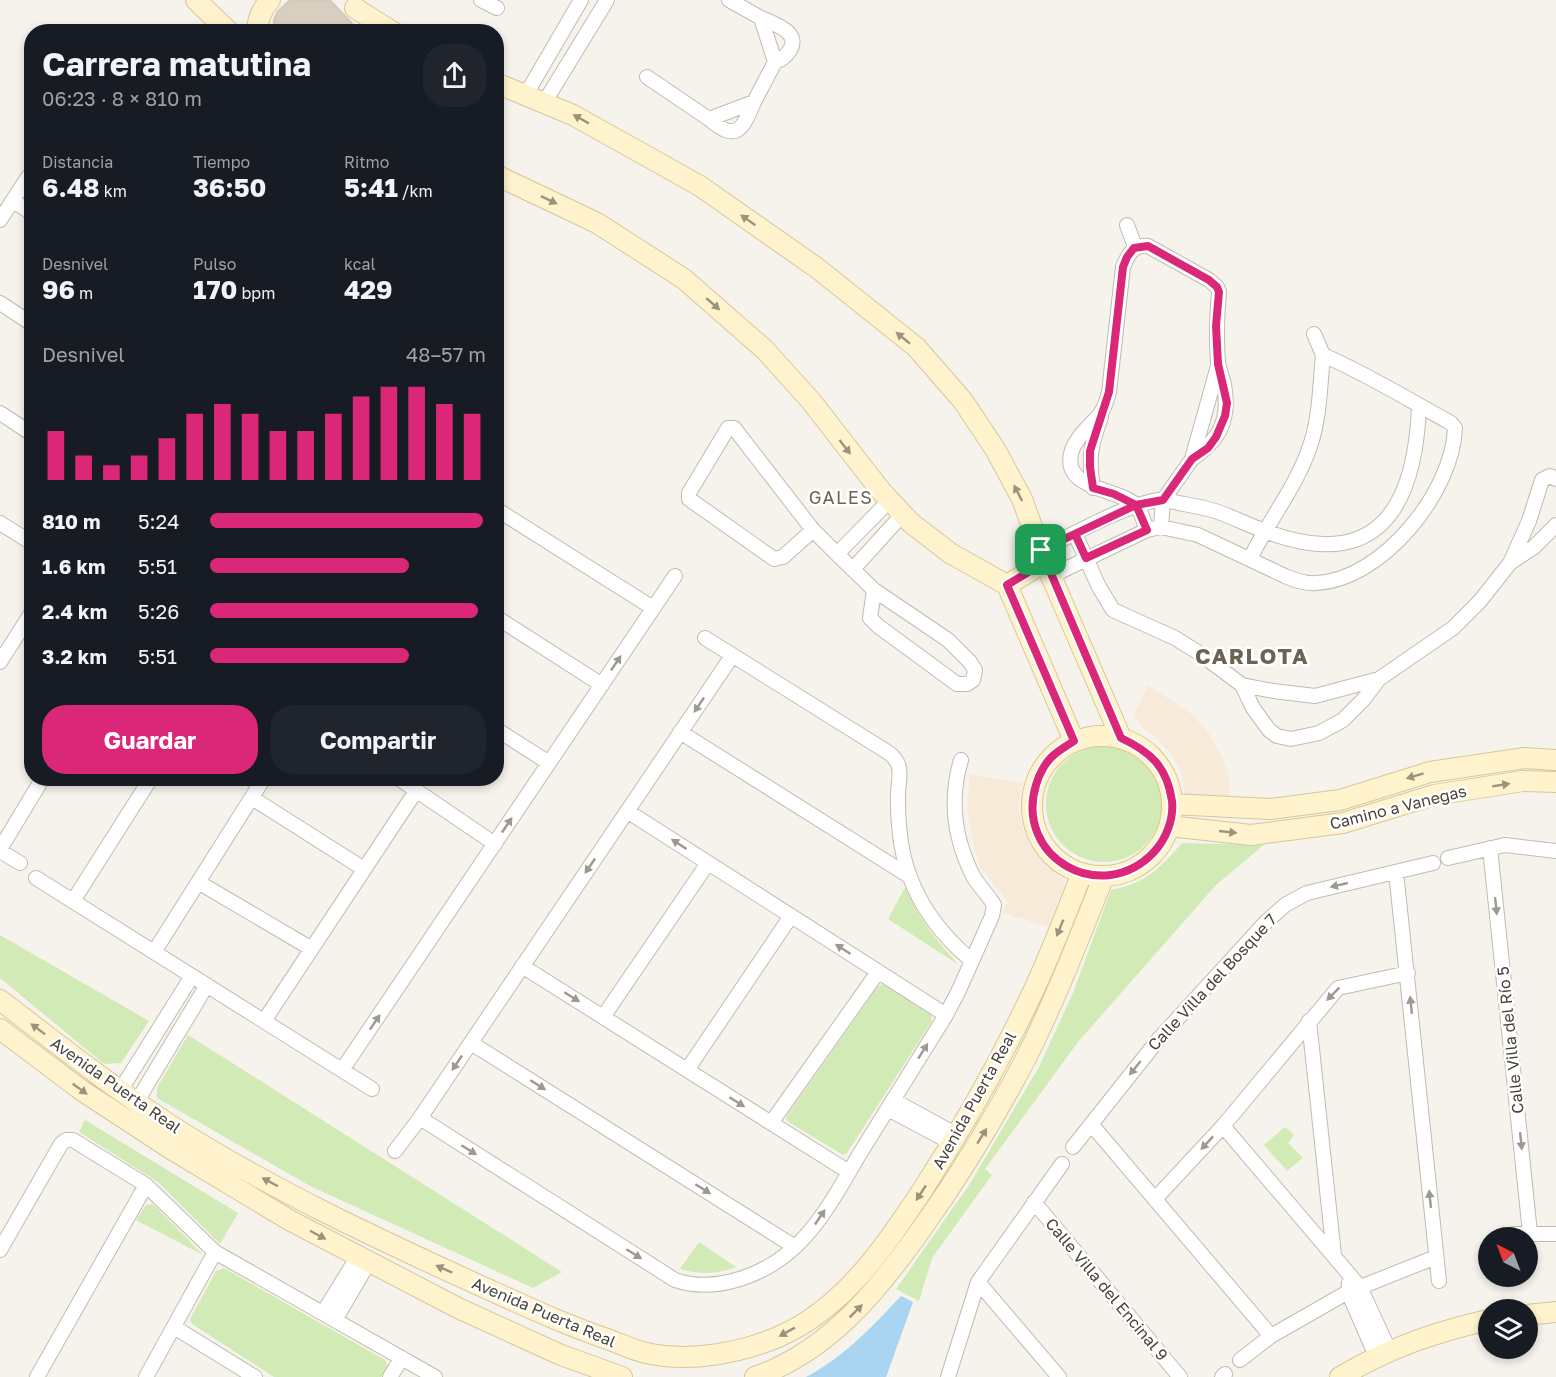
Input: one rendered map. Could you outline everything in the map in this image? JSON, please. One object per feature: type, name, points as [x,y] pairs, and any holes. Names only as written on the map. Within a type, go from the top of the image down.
[{"type":"main road","points":[[196,0],[221,24]]},
{"type":"main road","points":[[257,24],[264,7],[270,0]]},
{"type":"main road","points":[[352,4],[361,24]]},
{"type":"main road","points":[[352,4],[381,24]]},
{"type":"main road","points":[[504,87],[573,115],[700,186],[817,268],[916,347],[963,401],[995,449],[1022,499],[1046,563],[1121,738]]},
{"type":"main road","points":[[504,179],[597,223],[684,279],[765,350],[811,401],[846,448],[911,522],[950,552],[1007,585],[1074,741]]},
{"type":"main road","points":[[1007,585],[1046,563]]},
{"type":"main road","points":[[1097,736],[1121,738],[1141,747],[1158,762],[1168,782],[1172,804],[1169,826],[1160,846],[1145,862],[1126,872],[1104,876],[1082,873],[1060,863],[1043,845],[1033,823],[1032,798],[1039,775],[1054,755],[1074,741],[1097,736]]},
{"type":"main road","name":"Camino a Vanegas","points":[[1172,804],[1270,809],[1340,800],[1430,772],[1525,758],[1556,760]]},
{"type":"main road","name":"Camino a Vanegas","points":[[1169,826],[1251,835],[1343,823],[1434,795],[1523,781],[1556,782]]},
{"type":"main road","name":"Avenida Puerta Real","points":[[0,1000],[136,1103],[245,1169],[364,1233],[574,1328],[650,1354],[691,1357],[728,1352],[779,1336],[825,1307],[854,1282],[883,1248],[955,1139],[1031,997],[1082,873]]},
{"type":"main road","name":"Avenida Puerta Real","points":[[755,1377],[790,1361],[812,1347],[859,1308],[901,1258],[943,1198],[997,1112],[1025,1060],[1104,876]]},
{"type":"main road","name":"Avenida Puerta Real","points":[[0,1029],[81,1090],[171,1149],[291,1221],[458,1308],[561,1355],[622,1377]]},
{"type":"main road","points":[[1538,1314],[1556,1312]]},
{"type":"main road","points":[[1340,1377],[1379,1344],[1478,1322]]},
{"type":"main road","points":[[561,1355],[574,1328]]},
{"type":"street","points":[[481,0],[497,8]]},
{"type":"street","points":[[525,96],[581,0]]},
{"type":"street","points":[[544,103],[607,0]]},
{"type":"street","points":[[647,77],[723,130],[735,131],[745,122],[775,62],[784,57],[792,44],[783,28],[729,0]]},
{"type":"street","points":[[761,18],[775,62]]},
{"type":"street","points":[[567,26],[586,35]]},
{"type":"street","points":[[709,119],[754,102]]},
{"type":"street","points":[[0,220],[24,183]]},
{"type":"street","points":[[13,201],[24,208]]},
{"type":"street","points":[[1127,225],[1134,248]]},
{"type":"street","points":[[1147,530],[1136,505],[1114,494],[1093,488],[1072,470],[1071,454],[1082,434],[1102,411],[1109,392],[1123,267],[1134,248],[1148,246],[1209,280],[1219,292],[1216,326],[1218,364],[1227,403],[1225,416],[1216,437],[1208,448],[1192,459]]},
{"type":"street","points":[[0,303],[24,319]]},
{"type":"street","points":[[1250,559],[1263,531],[1299,475],[1311,444],[1323,355],[1314,334]]},
{"type":"street","points":[[1046,563],[1086,558],[1147,530],[1161,527],[1198,535],[1285,576],[1315,583],[1335,580],[1371,563],[1405,535],[1425,509],[1442,478],[1455,430],[1451,423],[1323,355]]},
{"type":"street","points":[[1161,527],[1163,500],[1192,459],[1218,364]]},
{"type":"street","points":[[1046,563],[1075,534],[1136,505],[1163,500],[1215,511],[1263,531],[1311,545],[1344,544],[1369,534],[1385,522],[1408,478],[1418,441],[1419,405]]},
{"type":"street","points":[[0,413],[24,429]]},
{"type":"street","points":[[813,530],[783,557],[774,559],[689,499],[689,493],[728,428],[734,428],[813,530],[874,590],[956,647],[974,666],[973,680],[967,684],[957,684],[873,622],[870,614],[874,590]]},
{"type":"street","points":[[1242,685],[1253,708],[1269,730],[1277,736],[1291,739],[1319,733],[1343,720],[1363,700],[1379,679],[1453,628],[1480,601],[1510,563],[1529,521],[1542,480],[1550,476],[1556,479]]},
{"type":"street","points":[[837,554],[897,507]]},
{"type":"street","points":[[853,569],[897,507]]},
{"type":"street","points":[[504,514],[653,608]]},
{"type":"street","points":[[1385,522],[1405,535]]},
{"type":"street","points":[[0,523],[24,538]]},
{"type":"street","points":[[1510,563],[1534,547],[1556,525]]},
{"type":"street","points":[[1075,534],[1099,588],[1113,610],[1175,638],[1242,685],[1315,696],[1379,679]]},
{"type":"street","points":[[342,1070],[675,576]]},
{"type":"street","points":[[0,662],[6,642],[24,621]]},
{"type":"street","points":[[504,622],[602,685]]},
{"type":"street","points":[[705,638],[889,753],[897,761],[900,772],[897,798],[899,821],[909,876],[920,898],[944,934],[972,961]]},
{"type":"street","points":[[395,1151],[420,1118],[732,656]]},
{"type":"street","points":[[680,732],[909,876]]},
{"type":"street","points":[[504,734],[549,763]]},
{"type":"street","points":[[420,1118],[682,1283],[703,1286],[722,1284],[743,1278],[771,1265],[795,1247],[817,1221],[849,1172],[945,1015],[993,916],[994,905],[973,875],[959,844],[954,799],[955,780],[961,760]]},
{"type":"street","points":[[20,863],[0,850],[39,786]]},
{"type":"street","points":[[73,901],[145,786]]},
{"type":"street","points":[[154,952],[259,786]]},
{"type":"street","points":[[409,786],[495,844]]},
{"type":"street","points":[[264,1021],[416,791]]},
{"type":"street","points":[[252,798],[364,869]]},
{"type":"street","points":[[627,811],[945,1015]]},
{"type":"street","points":[[1448,858],[1505,845],[1556,851]]},
{"type":"street","name":"Calle Villa del Río 5","points":[[1490,848],[1529,1227]]},
{"type":"street","name":"Calle Villa del Bosque 7","points":[[1073,1147],[1158,1040],[1266,922],[1285,905],[1307,893],[1433,862]]},
{"type":"street","points":[[603,1017],[708,863]]},
{"type":"street","points":[[1396,872],[1439,1281]]},
{"type":"street","points":[[36,878],[372,1089]]},
{"type":"street","points":[[198,882],[312,949]]},
{"type":"street","points":[[687,1070],[791,916]]},
{"type":"street","points":[[522,966],[849,1172]]},
{"type":"street","points":[[771,1123],[878,972]]},
{"type":"street","points":[[1155,1199],[1223,1126],[1331,995],[1343,985],[1408,973]]},
{"type":"street","points":[[120,1091],[192,976]]},
{"type":"street","points":[[136,1103],[207,985]]},
{"type":"street","points":[[1309,1021],[1334,1255]]},
{"type":"street","points":[[471,1043],[795,1247]]},
{"type":"street","points":[[138,1062],[153,1073]]},
{"type":"street","points":[[891,1105],[955,1139]]},
{"type":"street","points":[[1091,1124],[1271,1336]]},
{"type":"street","points":[[1223,1126],[1334,1255],[1349,1276],[1379,1344]]},
{"type":"street","points":[[0,1250],[66,1140],[73,1140],[146,1185],[215,1252],[435,1377]]},
{"type":"street","name":"Calle Villa del Encinal 9","points":[[948,1377],[978,1282],[1062,1164]]},
{"type":"street","points":[[37,1377],[146,1185]]},
{"type":"street","name":"Calle Villa del Encinal 9","points":[[1034,1202],[1180,1377]]},
{"type":"street","points":[[1538,1233],[1556,1234]]},
{"type":"street","points":[[146,1377],[215,1252]]},
{"type":"street","points":[[1240,1360],[1271,1336],[1354,1290],[1436,1257]]},
{"type":"street","points":[[329,1317],[363,1259]]},
{"type":"street","points":[[978,1282],[1059,1377]]},
{"type":"street","points":[[174,1327],[255,1377]]},
{"type":"street","points":[[390,1377],[402,1358]]},
{"type":"shaded area","points":[[1148,685],[1193,715],[1210,735],[1224,760],[1230,780],[1229,796],[1185,794],[1181,771],[1170,752],[1143,728],[1134,715]]},
{"type":"shaded area","points":[[970,774],[1023,783],[1018,804],[1022,825],[1029,843],[1065,883],[1048,927],[1001,912],[1008,902],[980,867],[972,839],[967,803]]},
{"type":"green space","points":[[1104,746],[1126,750],[1145,763],[1158,782],[1162,804],[1158,826],[1145,845],[1126,858],[1104,862],[1082,858],[1063,845],[1050,826],[1046,804],[1050,782],[1063,763],[1082,750]]},
{"type":"green space","points":[[1182,843],[1264,845],[1216,885],[1078,1042],[985,1169],[992,1175],[932,1258],[919,1301],[896,1289],[969,1185],[1039,1067],[1073,993],[1111,890],[1134,883],[1151,874]]},
{"type":"green space","points":[[905,887],[929,929],[959,965],[888,919]]},
{"type":"green space","points":[[0,935],[149,1021],[121,1063],[104,1064],[0,978]]},
{"type":"green space","points":[[884,984],[931,1015],[932,1021],[847,1153],[843,1155],[787,1121],[786,1117],[878,986]]},
{"type":"green space","points":[[188,1035],[562,1272],[533,1288],[310,1186],[157,1098],[157,1088]]},
{"type":"green space","points":[[85,1120],[238,1213],[220,1244],[158,1182],[79,1132]]},
{"type":"green space","points":[[1285,1127],[1294,1135],[1288,1143],[1303,1158],[1287,1171],[1264,1145]]},
{"type":"green space","points":[[153,1204],[203,1255],[136,1220],[146,1205]]},
{"type":"green space","points":[[699,1242],[736,1267],[708,1273],[680,1269]]},
{"type":"green space","points":[[224,1268],[385,1360],[388,1366],[381,1377],[274,1377],[192,1324],[190,1319],[216,1271]]},
{"type":"water","points":[[901,1296],[913,1302],[886,1377],[806,1377],[845,1351]]},
{"type":"building","points":[[290,0],[330,0],[352,24],[274,24],[278,11]]},
{"type":"district","name":"GALES","points":[[841,497]]},
{"type":"district","name":"CARLOTA","points":[[1252,655]]},
{"type":"route","points":[[1041,550],[1075,534],[1086,558],[1147,530],[1136,505],[1114,494],[1093,488],[1089,459],[1092,442],[1109,392],[1123,267],[1134,248],[1141,245],[1148,246],[1209,280],[1217,287],[1219,292],[1216,326],[1218,364],[1227,403],[1221,427],[1208,448],[1192,459],[1163,500],[1136,505],[1041,550],[1045,562],[1007,585],[1074,741],[1054,755],[1039,775],[1032,798],[1033,823],[1043,845],[1060,863],[1082,873],[1104,876],[1126,872],[1145,862],[1160,846],[1172,815],[1168,782],[1158,762],[1141,747],[1121,738],[1041,550]]}]
